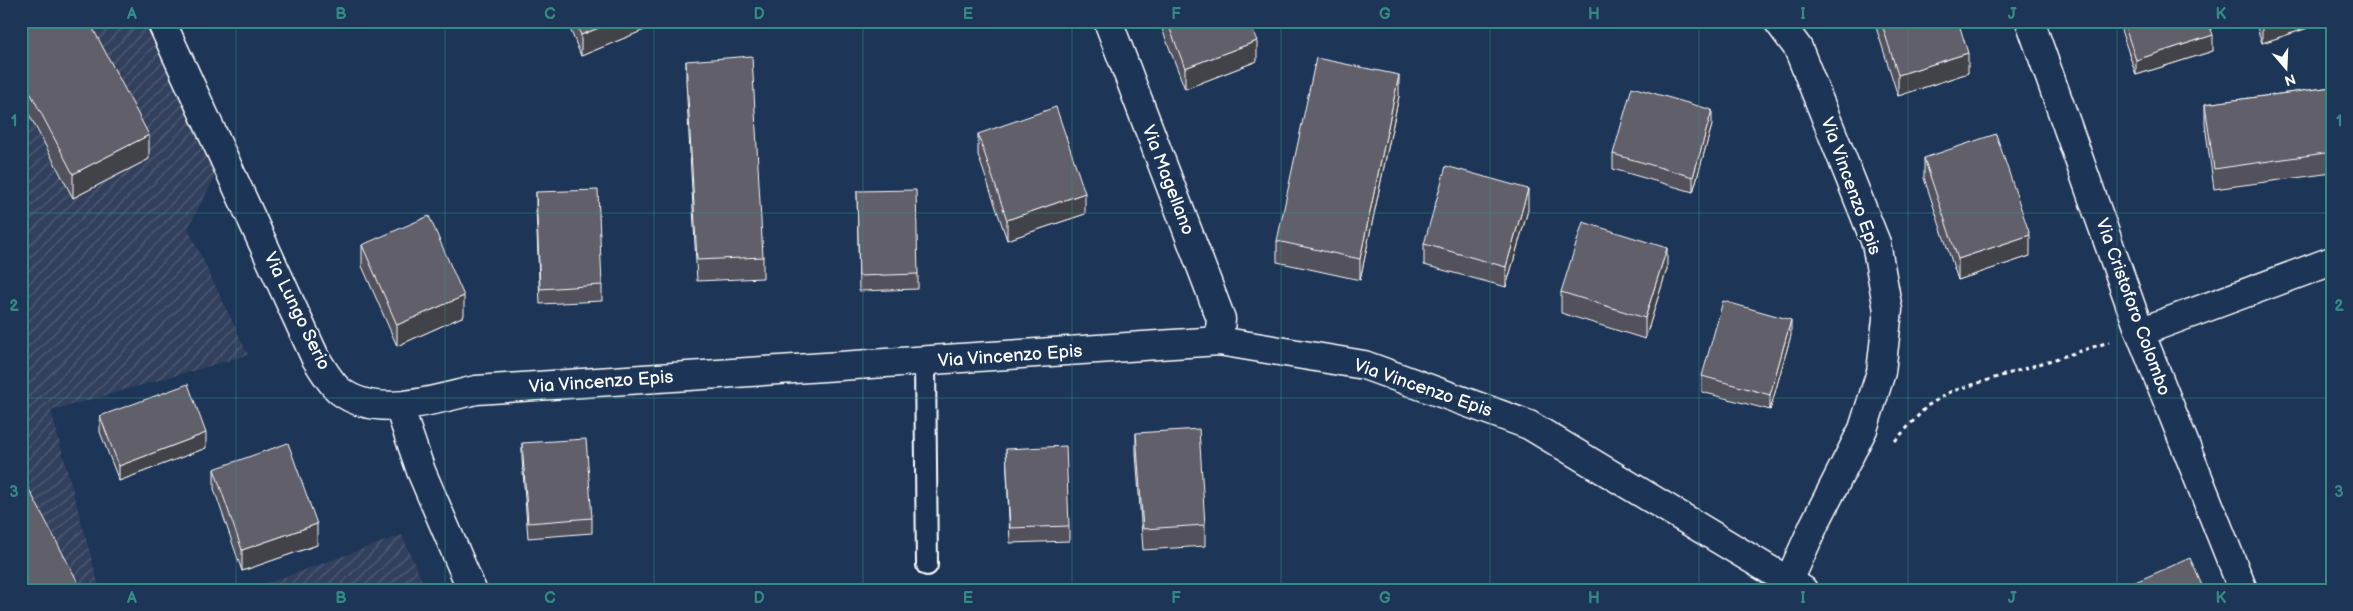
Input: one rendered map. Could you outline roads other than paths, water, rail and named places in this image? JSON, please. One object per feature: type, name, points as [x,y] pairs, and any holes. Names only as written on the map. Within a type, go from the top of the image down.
[{"type":"street","name":"Via Lungo Serio","points":[[162,21],[315,357],[340,391],[372,404],[399,407]]},
{"type":"street","name":"Via Magellano","points":[[1108,21],[1221,319],[1219,341]]},
{"type":"street","name":"Via Vincenzo Epis","points":[[399,407],[476,390],[925,362],[1219,341],[1364,365],[1529,425],[1796,585],[1814,525],[1863,430],[1881,372],[1888,310],[1876,243],[1798,48],[1778,21]]},
{"type":"street","name":"Via Cristoforo Colombo","points":[[2030,21],[2140,332],[2243,590]]},
{"type":"street","points":[[2140,332],[2332,262]]},
{"type":"street","points":[[399,407],[421,472],[472,590]]},
{"type":"lane","name":"Via Vincenzo Epis","points":[[925,362],[927,565]]}]
